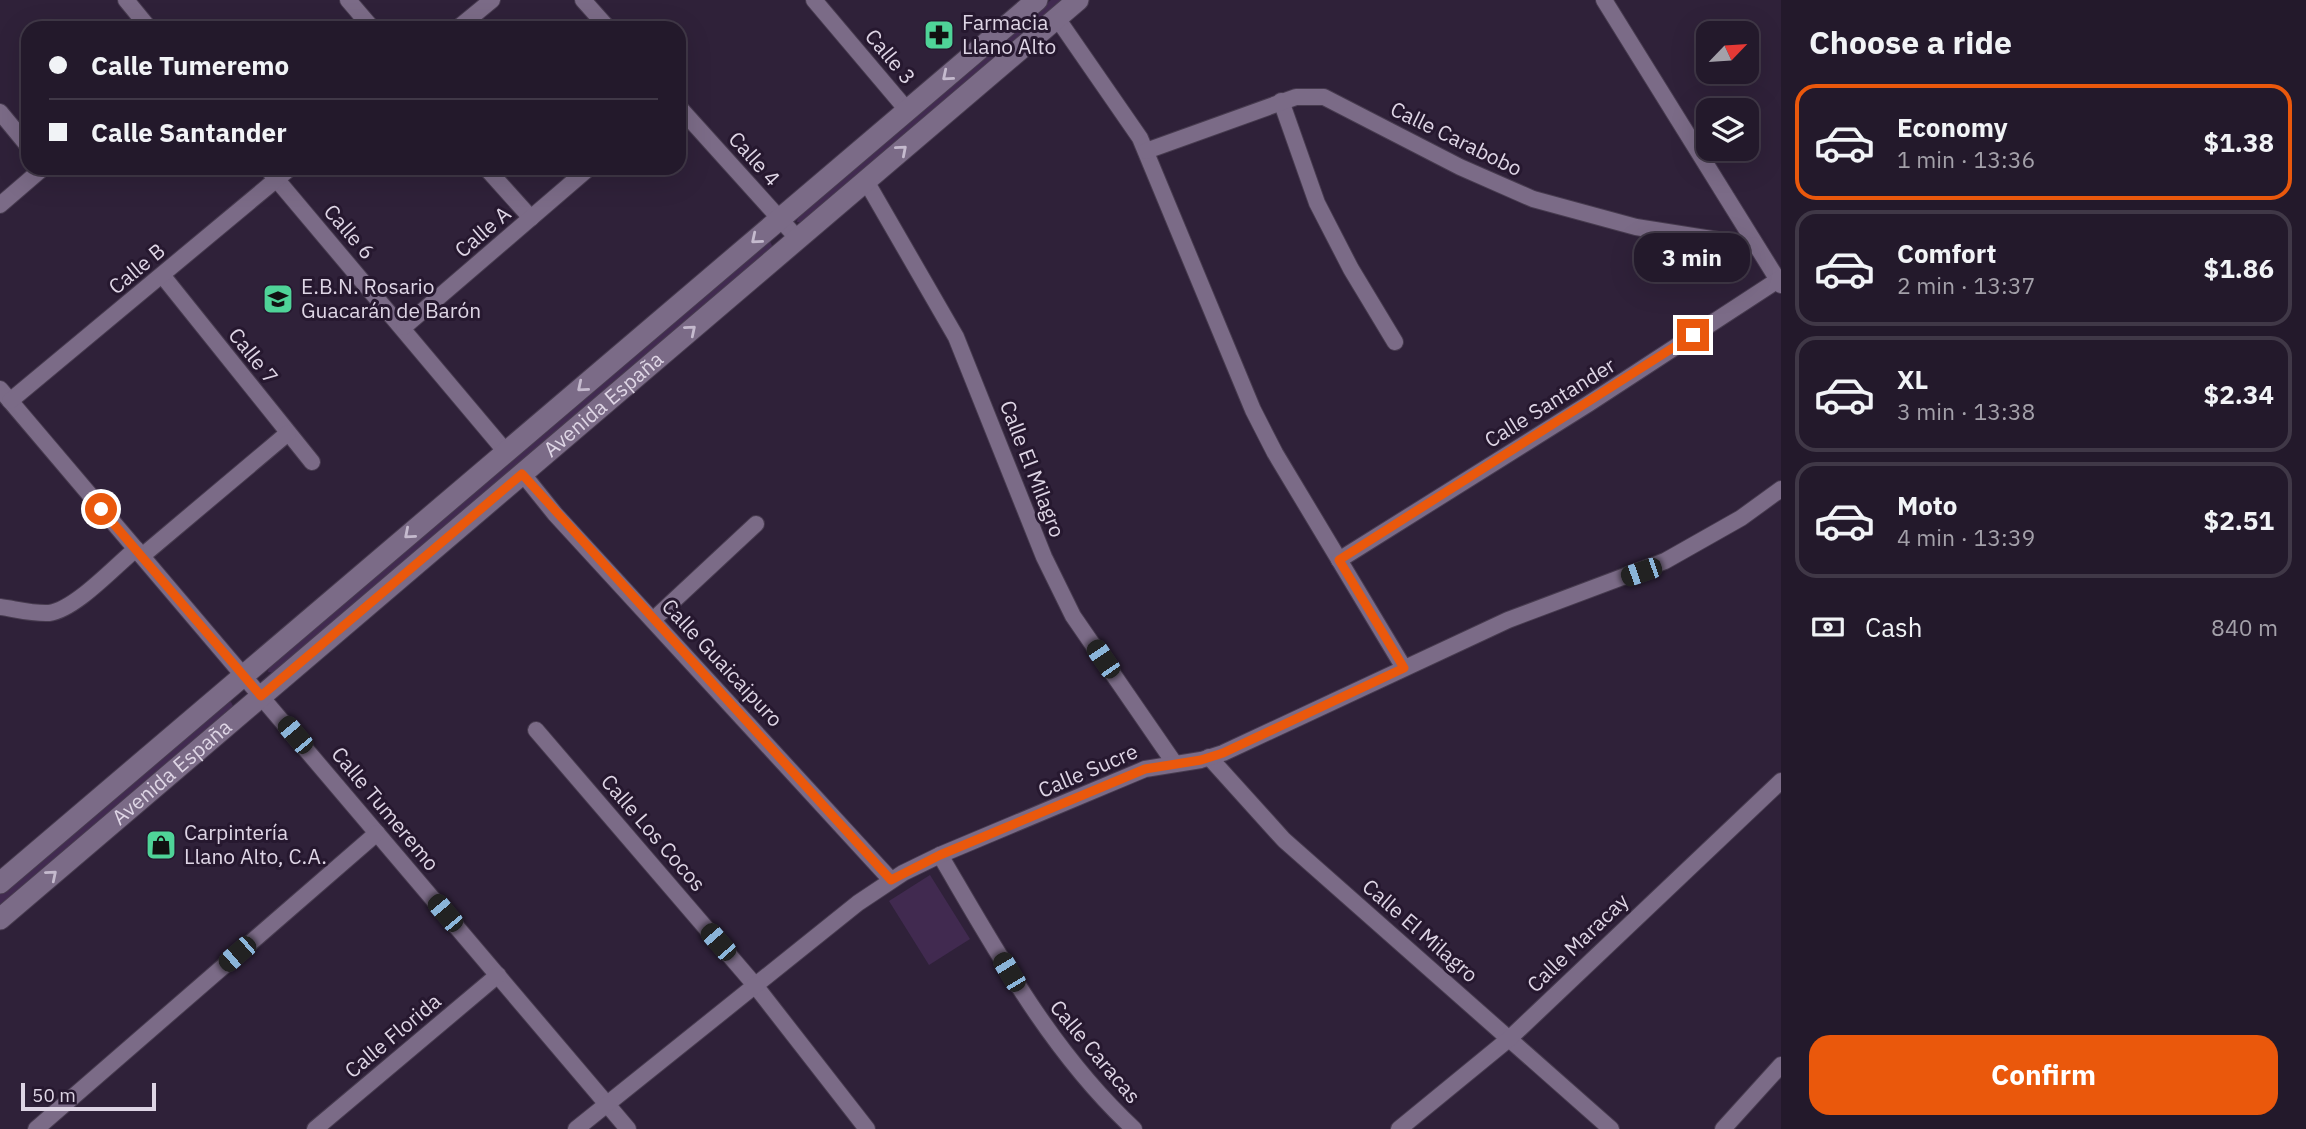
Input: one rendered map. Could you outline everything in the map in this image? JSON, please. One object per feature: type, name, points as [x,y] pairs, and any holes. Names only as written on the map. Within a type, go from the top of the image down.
[{"type":"main road","name":"Avenida España","points":[[0,884],[1037,0]]},
{"type":"main road","name":"Avenida España","points":[[0,919],[1078,0]]},
{"type":"street","points":[[126,0],[143,21]]},
{"type":"street","points":[[348,0],[366,21]]},
{"type":"street","points":[[466,21],[492,0]]},
{"type":"street","points":[[583,0],[602,21]]},
{"type":"street","name":"Calle 3","points":[[814,0],[907,110]]},
{"type":"street","points":[[1604,0],[1780,281]]},
{"type":"street","points":[[1057,18],[1125,114],[1146,151],[1253,410],[1275,453],[1404,668]]},
{"type":"street","name":"Calle Carabobo","points":[[1146,151],[1281,102],[1304,96],[1324,97],[1497,185],[1586,216],[1692,238],[1756,246]]},
{"type":"street","points":[[1281,102],[1322,213],[1395,342]]},
{"type":"street","points":[[0,112],[21,138]]},
{"type":"street","name":"Calle 4","points":[[686,115],[798,239]]},
{"type":"street","points":[[0,205],[35,175]]},
{"type":"street","name":"Calle B","points":[[3,396],[162,275],[271,175]]},
{"type":"street","name":"Calle 6","points":[[273,175],[404,327],[506,452]]},
{"type":"street","points":[[492,175],[531,218]]},
{"type":"street","name":"Calle A","points":[[404,327],[581,175]]},
{"type":"street","name":"Calle El Milagro","points":[[866,181],[956,337],[1044,557],[1073,616],[1175,764]]},
{"type":"street","name":"Calle 7","points":[[162,275],[312,462]]},
{"type":"street","name":"Calle Santander","points":[[1339,560],[1780,281]]},
{"type":"street","name":"Calle Tumeremo","points":[[3,396],[628,1129]]},
{"type":"street","points":[[0,607],[46,613],[72,602],[139,553],[288,433]]},
{"type":"street","name":"Calle Guaicaipuro","points":[[522,474],[891,880]]},
{"type":"street","name":"Calle Sucre","points":[[576,1129],[754,984],[891,880],[940,855],[1145,769],[1209,757],[1508,620],[1665,561],[1741,518],[1781,489]]},
{"type":"street","points":[[653,620],[755,524]]},
{"type":"street","name":"Calle Los Cocos","points":[[536,730],[754,984],[867,1129]]},
{"type":"street","name":"Calle El Milagro","points":[[1209,757],[1284,839],[1611,1129]]},
{"type":"street","name":"Calle Maracay","points":[[1399,1129],[1510,1038],[1781,781]]},
{"type":"street","points":[[36,1129],[377,833]]},
{"type":"street","name":"Calle Caracas","points":[[940,855],[1035,1013],[1073,1062],[1134,1129]]},
{"type":"street","name":"Calle Florida","points":[[315,1129],[498,975]]},
{"type":"street","points":[[1723,1129],[1781,1065]]},
{"type":"shaded area","points":[[1051,0],[1064,0],[803,222],[797,222],[798,216]]},
{"type":"shaded area","points":[[770,241],[773,248],[274,673],[268,672],[269,667]]},
{"type":"shaded area","points":[[231,702],[234,708],[0,908],[0,894],[225,703]]},
{"type":"shaded area","points":[[930,875],[970,939],[929,965],[889,901]]},
{"type":"place","name":"Farmacia Llano Alto","points":[[939,35]]},
{"type":"place","name":"E.B.N. Rosario Guacarán de Barón","points":[[278,299]]},
{"type":"place","name":"Carpintería Llano Alto, C.A.","points":[[161,845]]},
{"type":"route","points":[[101,509],[261,696],[522,474],[555,514],[754,727],[891,880],[940,855],[1145,769],[1159,764],[1201,760],[1223,753],[1404,668],[1339,560],[1693,335]]}]
